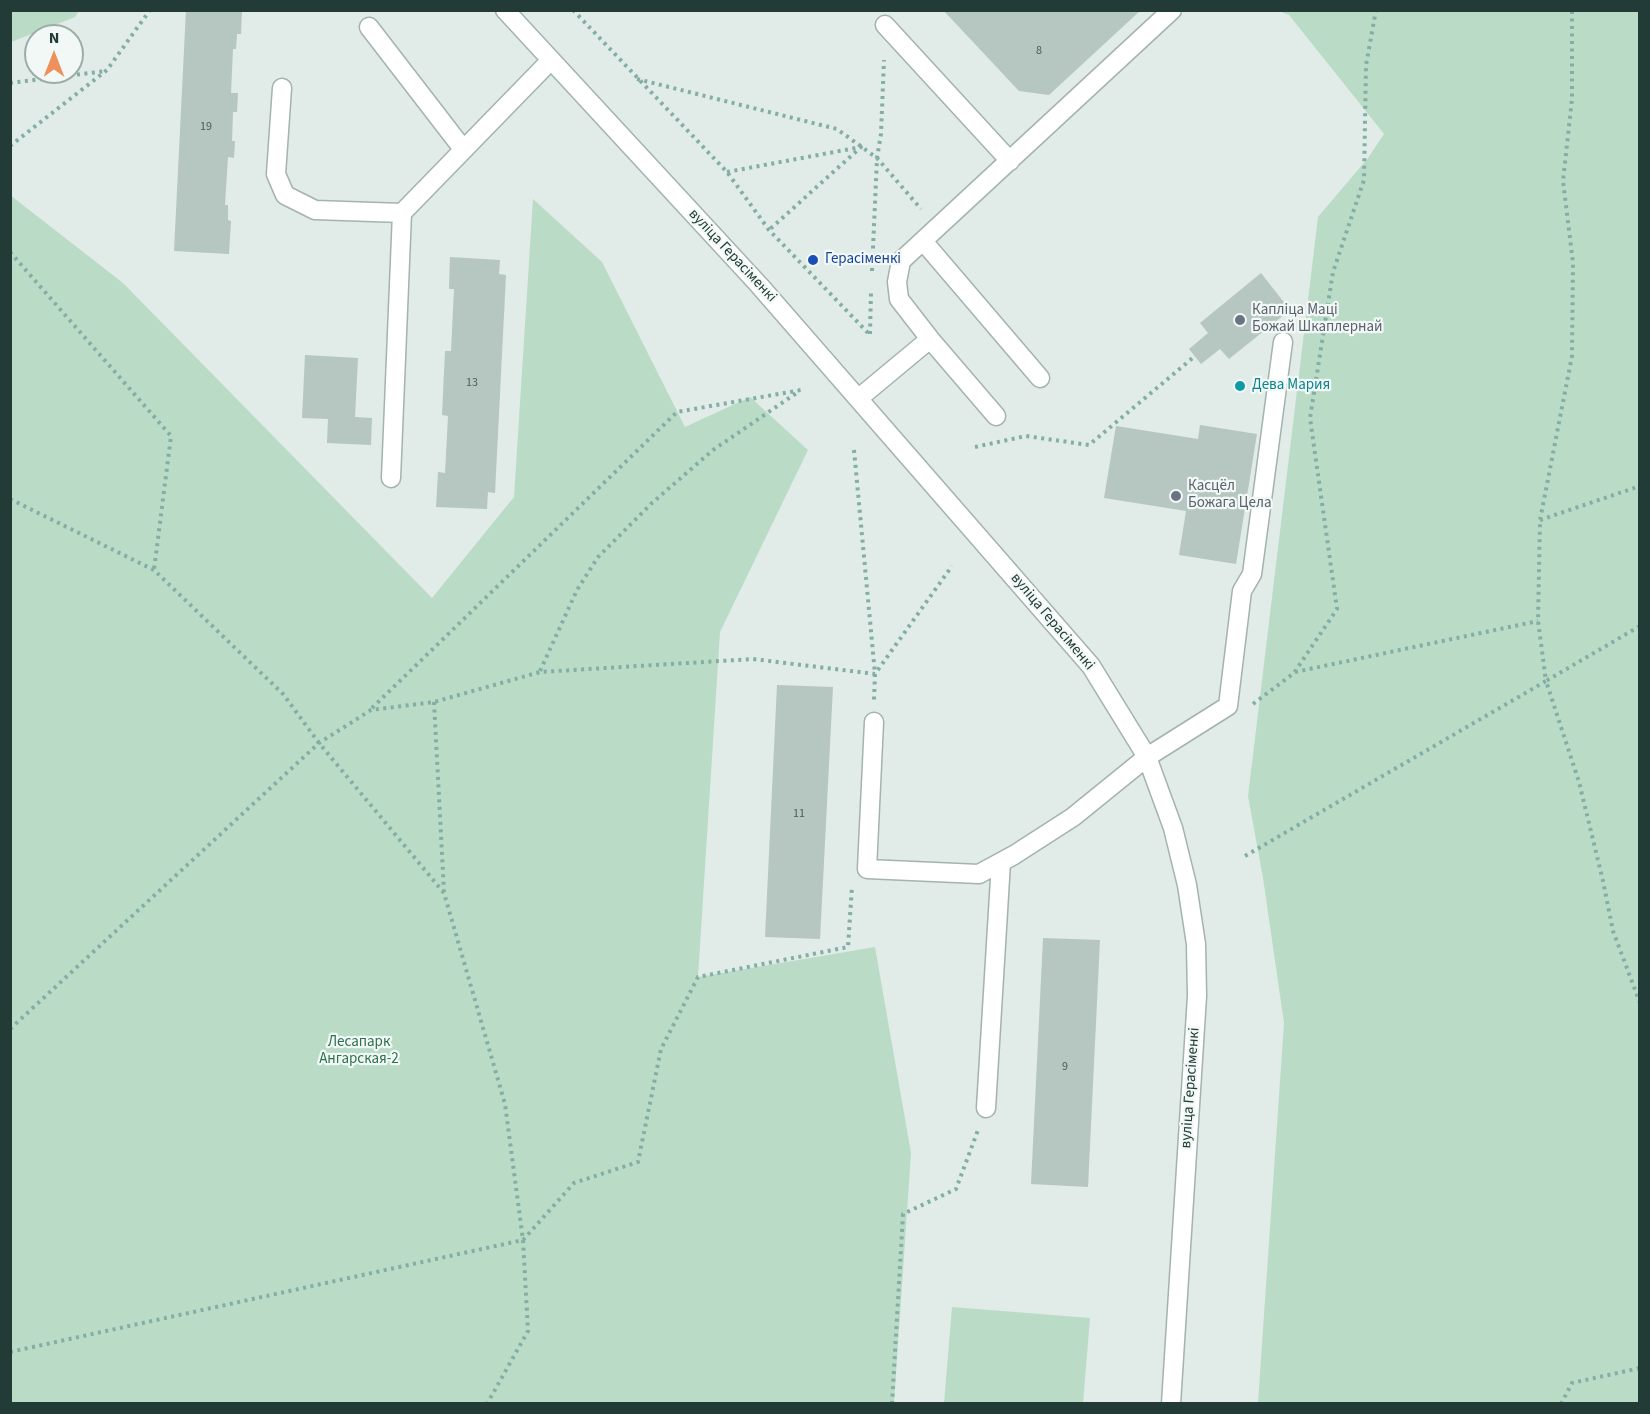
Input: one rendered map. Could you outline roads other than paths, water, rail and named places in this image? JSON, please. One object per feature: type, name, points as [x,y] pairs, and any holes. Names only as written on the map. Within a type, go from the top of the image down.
[{"type":"street","name":"вуліца Герасіменкі","points":[[505,10],[759,285],[1091,666],[1147,757],[1173,828],[1187,885],[1196,944],[1197,996],[1171,1404]]},
{"type":"street","points":[[996,416],[899,299],[897,282],[901,261],[1172,10]]},
{"type":"street","points":[[885,25],[1010,161]]},
{"type":"street","points":[[369,27],[463,149]]},
{"type":"street","points":[[391,478],[402,213],[550,60]]},
{"type":"street","points":[[282,88],[276,174],[285,195],[315,210],[402,213]]},
{"type":"street","points":[[923,241],[1040,378]]},
{"type":"street","points":[[859,398],[930,339]]},
{"type":"street","points":[[874,722],[867,869],[979,874],[1073,818],[1147,757],[1228,706],[1242,591],[1252,574],[1283,342]]},
{"type":"street","points":[[986,1108],[1001,862]]},
{"type":"place","name":"Герасіменкі","points":[[813,260]]},
{"type":"place","name":"Капліца Маці Божай Шкаплернай","points":[[1240,320]]},
{"type":"place","name":"Дева Мария","points":[[1240,386]]},
{"type":"place","name":"Касцёл Божага Цела","points":[[1176,496]]},
{"type":"park label","name":"Лесапарк Ангарская-2","points":[[359,1052]]}]
